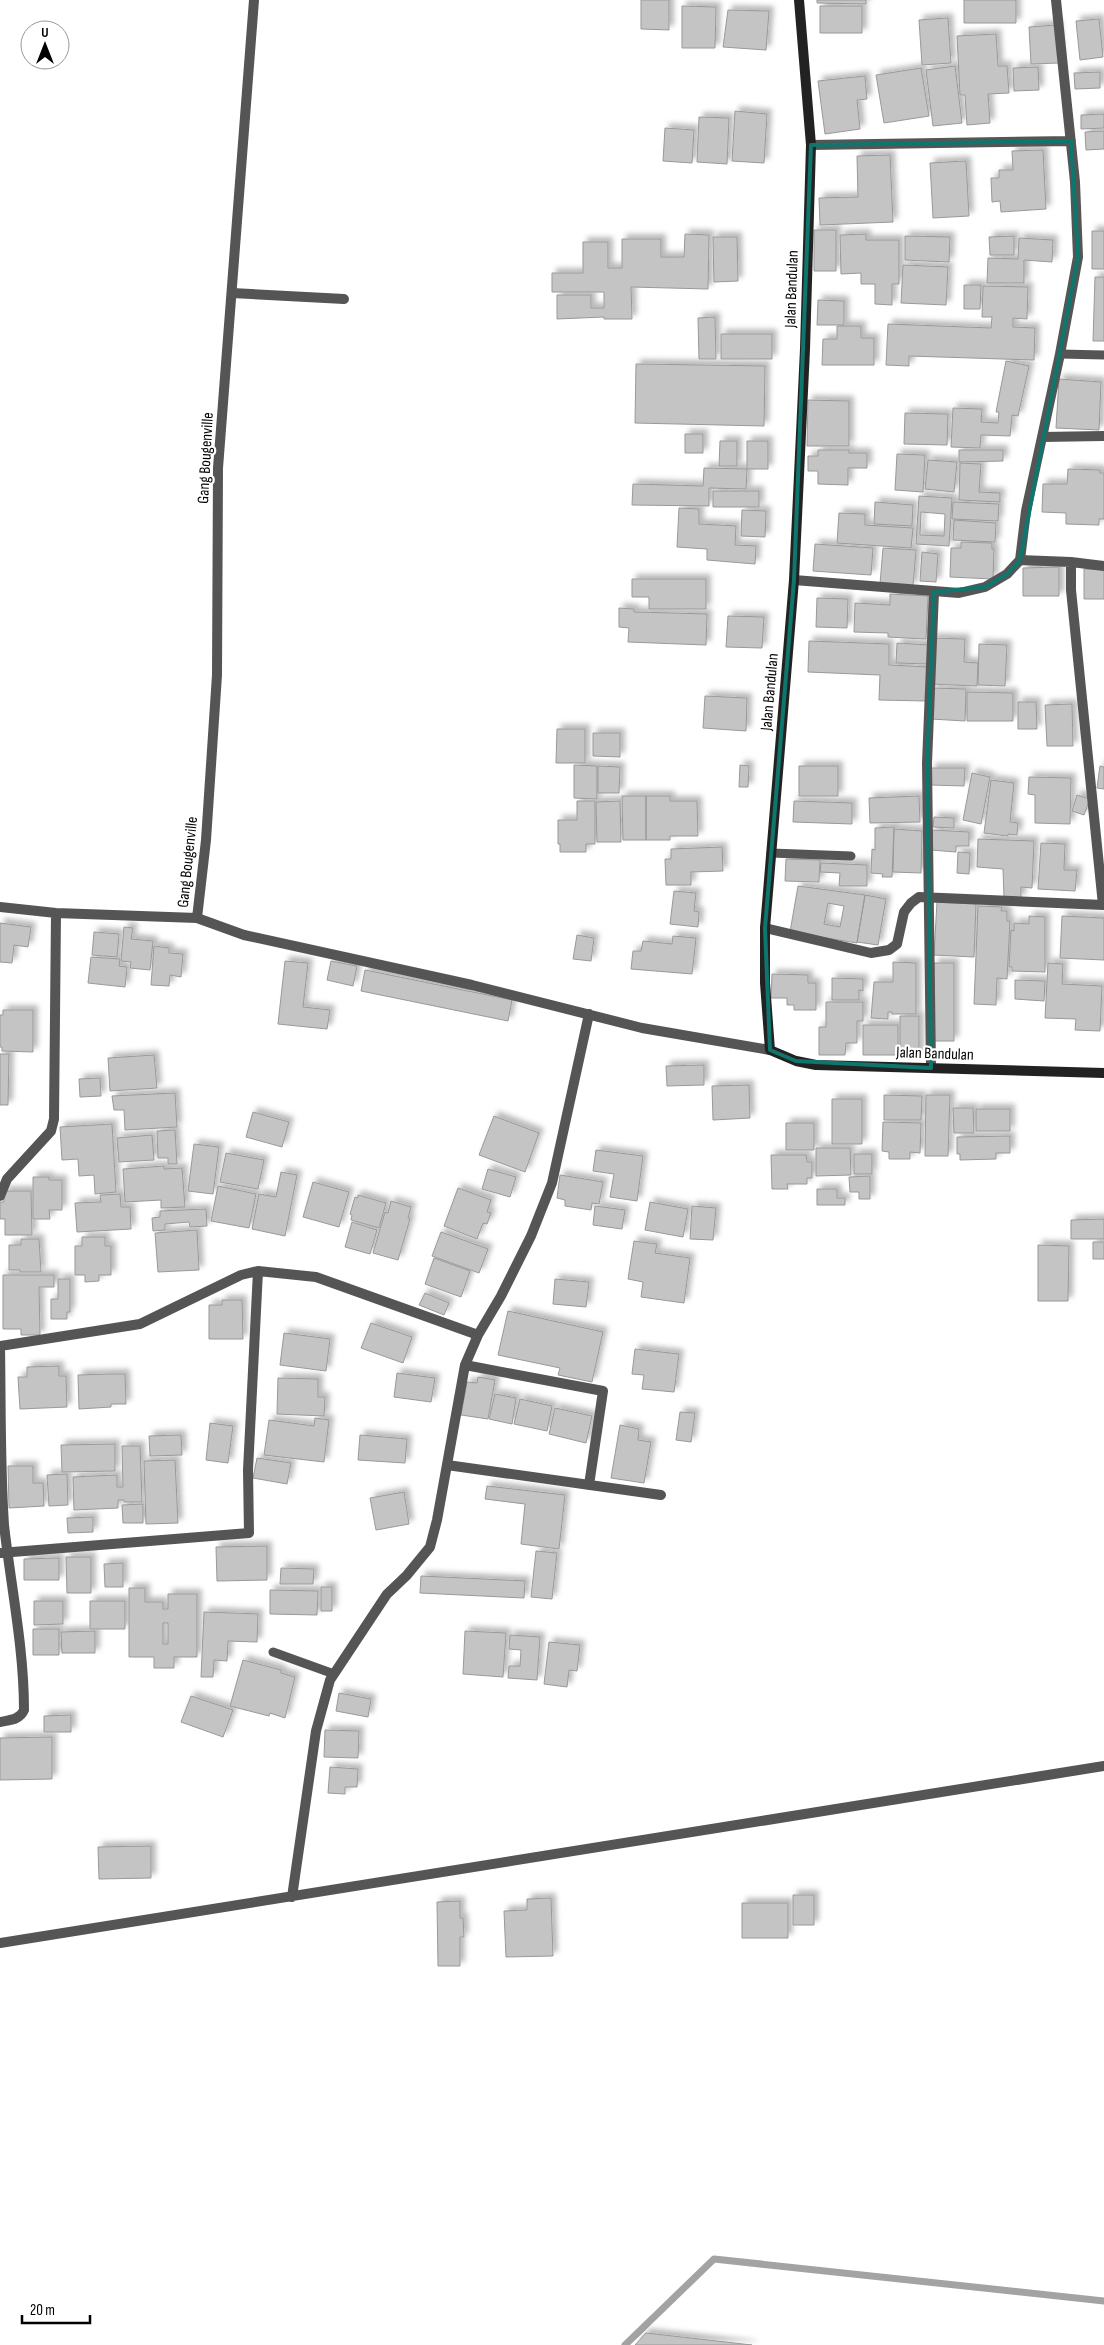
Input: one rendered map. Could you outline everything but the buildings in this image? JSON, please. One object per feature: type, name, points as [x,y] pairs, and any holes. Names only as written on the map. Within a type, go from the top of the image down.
[{"type":"street","name":"Gang Bougenville","points":[[197,918],[206,840],[217,675],[218,468],[254,0]]},
{"type":"street","name":"Jalan Bandulan","points":[[799,0],[811,145],[805,349],[794,580],[765,928],[765,983],[770,1050],[796,1061],[816,1065],[1104,1073]]},
{"type":"street","points":[[794,580],[959,593],[985,586],[1007,574],[1020,560],[1026,511],[1060,354],[1078,257],[1078,214],[1056,0]]},
{"type":"street","points":[[811,145],[1071,141]]},
{"type":"street","points":[[232,293],[344,299]]},
{"type":"street","points":[[1042,437],[1104,436]]},
{"type":"street","points":[[1020,560],[1071,562],[1104,566]]},
{"type":"street","points":[[765,928],[871,952],[889,950],[897,944],[904,912],[919,897],[1103,905],[1070,590],[1071,562]]},
{"type":"street","points":[[931,1068],[927,763],[934,592]]},
{"type":"street","points":[[0,907],[56,914],[197,918],[244,934],[472,985],[642,1028],[770,1050]]},
{"type":"street","points":[[0,1196],[4,1179],[51,1131],[54,1119],[56,914]]},
{"type":"street","points":[[292,1897],[316,1731],[330,1680],[387,1594],[407,1575],[430,1547],[465,1365],[478,1335],[490,1318],[531,1236],[552,1183],[589,1014]]},
{"type":"street","points":[[0,1722],[14,1719],[22,1714],[24,1710],[21,1645],[4,1553],[0,1468],[0,1346],[140,1324],[241,1275],[258,1271],[316,1277],[478,1335]]},
{"type":"street","points":[[4,1553],[249,1533],[248,1470],[258,1271]]},
{"type":"street","points":[[465,1365],[602,1391],[589,1485]]},
{"type":"street","points":[[447,1465],[661,1495]]},
{"type":"street","points":[[0,1943],[1104,1766]]},
{"type":"lane","points":[[1060,354],[1104,355]]},
{"type":"lane","points":[[771,853],[851,856]]},
{"type":"lane","points":[[273,1652],[334,1674]]},
{"type":"highlighted area","points":[[1071,141],[1078,257],[1020,560],[1007,574],[985,587],[934,592],[927,763],[931,1068],[796,1061],[770,1050],[765,928],[794,580],[811,145]]},
{"type":"waterway","points":[[625,2345],[714,2259],[1104,2301]]}]
